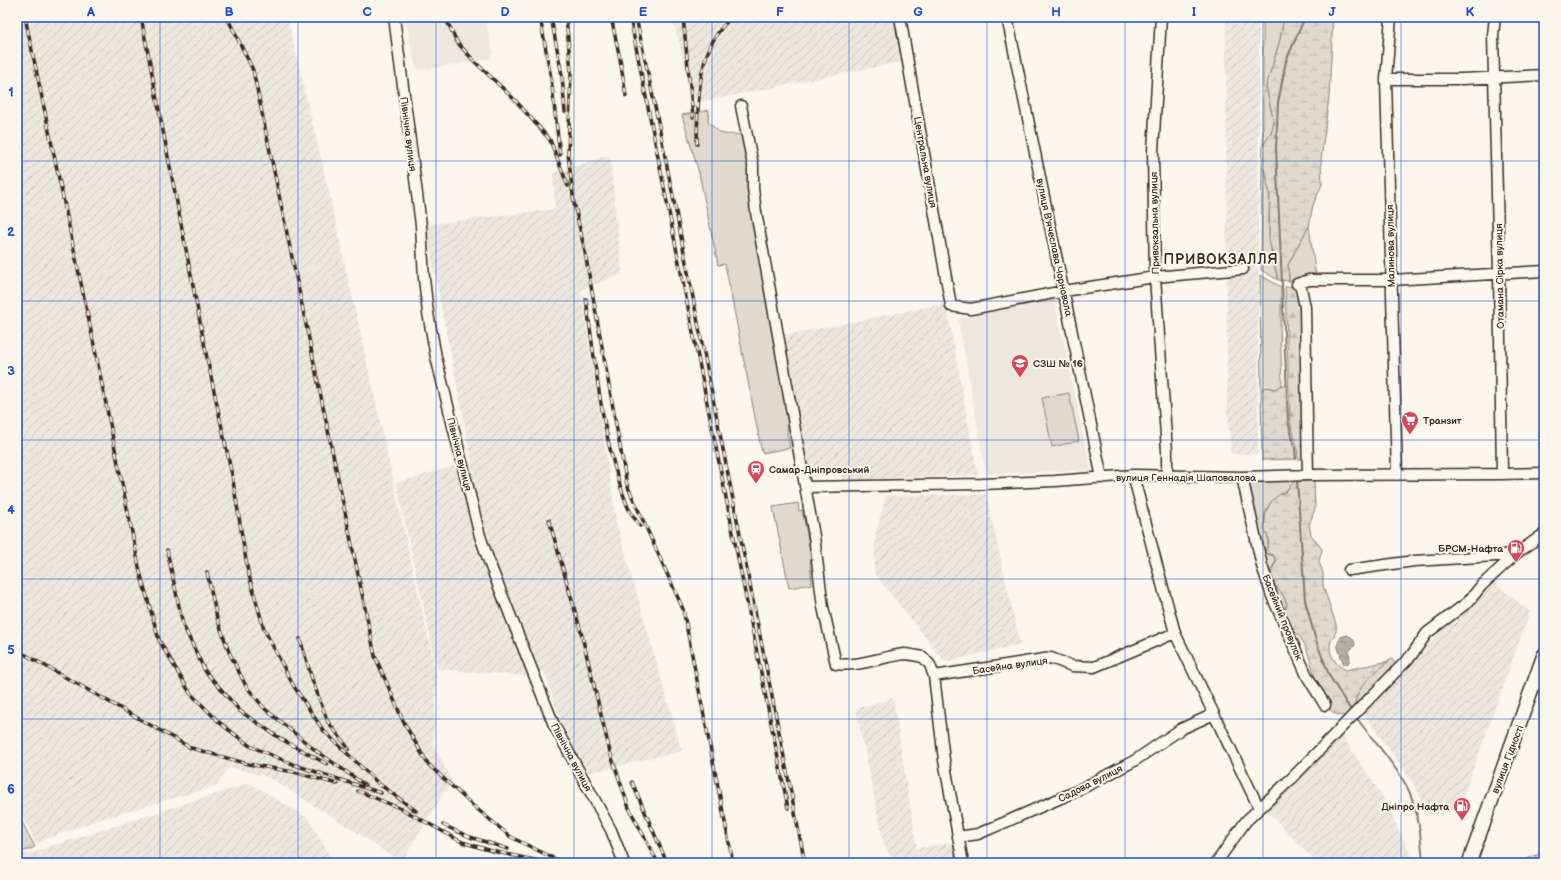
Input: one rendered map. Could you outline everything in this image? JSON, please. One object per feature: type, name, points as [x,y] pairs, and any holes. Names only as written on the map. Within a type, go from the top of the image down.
[{"type":"main road","name":"вулиця Гідності","points":[[1469,863],[1544,655]]},
{"type":"street","name":"Північна вулиця","points":[[394,17],[420,224],[428,313],[436,357],[480,536],[554,724],[611,830],[624,863]]},
{"type":"street","name":"Центральна вулиця","points":[[900,17],[951,306],[971,309],[1064,291]]},
{"type":"street","name":"вулиця В'ячеслава Чорновола","points":[[1008,17],[1102,478]]},
{"type":"street","name":"Привокзальна вулиця","points":[[1161,17],[1153,151],[1155,277],[1167,452],[1167,476]]},
{"type":"street","name":"Малинова вулиця","points":[[1391,17],[1386,79],[1397,475]]},
{"type":"street","name":"Отамана Сірка вулиця","points":[[1495,17],[1493,35],[1502,474]]},
{"type":"street","points":[[1386,79],[1494,78],[1544,75]]},
{"type":"street","points":[[742,106],[753,165],[753,188],[756,212],[814,536],[817,571],[823,607],[836,664],[847,666],[906,654],[923,657],[930,665],[934,676],[944,760],[963,863]]},
{"type":"street","points":[[1064,291],[1155,277],[1243,269]]},
{"type":"street","points":[[1310,475],[1305,307],[1298,283],[1309,280],[1391,280],[1544,271]]},
{"type":"street","name":"вулиця Геннадія Шаповалова","points":[[805,487],[989,484],[1133,476],[1242,477],[1544,473]]},
{"type":"street","points":[[1133,476],[1175,633],[1259,808]]},
{"type":"street","name":"Басейний провулок","points":[[1242,477],[1262,566],[1272,596],[1307,676],[1325,705]]},
{"type":"street","points":[[1216,863],[1246,821],[1292,778],[1348,720],[1360,710],[1411,656],[1427,633],[1468,602],[1482,586],[1517,553],[1544,534]]},
{"type":"street","points":[[1349,570],[1414,561],[1496,556],[1517,553]]},
{"type":"street","name":"Басейна вулиця","points":[[934,676],[1051,658],[1072,666],[1094,668],[1175,633]]},
{"type":"street","name":"Садова вулиця","points":[[958,837],[978,834],[1077,791],[1134,761],[1181,729],[1214,714]]},
{"type":"shaded area","points":[[17,17],[287,17],[330,197],[437,677],[433,745],[452,780],[401,863],[355,831],[270,778],[230,767],[215,786],[92,822],[36,843],[17,805]]},
{"type":"shaded area","points":[[405,17],[485,17],[493,53],[489,59],[422,70],[416,68]]},
{"type":"shaded area","points":[[672,17],[895,17],[904,61],[696,103]]},
{"type":"shaded area","points":[[1226,17],[1259,17],[1258,454],[1231,454],[1227,409]]},
{"type":"shaded area","points":[[610,155],[622,274],[581,290],[617,525],[682,751],[589,773],[561,723],[544,670],[524,676],[437,669],[396,483],[472,461],[425,225],[555,209],[553,173]]},
{"type":"shaded area","name":"СЗШ № 16","points":[[1054,299],[1091,470],[986,474],[958,319]]},
{"type":"shaded area","points":[[946,303],[978,475],[842,480],[841,469],[807,472],[782,336]]},
{"type":"shaded area","points":[[986,494],[1020,644],[945,662],[874,573],[875,536],[886,496]]},
{"type":"shaded area","points":[[1493,581],[1530,612],[1459,808],[1430,816],[1413,783],[1361,710]]},
{"type":"shaded area","points":[[893,698],[917,848],[955,842],[960,863],[892,863],[891,856],[884,845],[856,709]]},
{"type":"shaded area","points":[[1342,735],[1381,794],[1415,863],[1317,863],[1267,811]]},
{"type":"shaded area","points":[[250,783],[308,818],[334,863],[17,863],[17,857]]},
{"type":"green space","points":[[1263,17],[1284,17],[1280,40],[1266,87],[1274,123],[1271,134],[1263,145]]},
{"type":"green space","points":[[1284,17],[1333,17],[1329,97],[1321,160],[1322,184],[1313,205],[1309,226],[1288,265],[1289,281],[1278,280],[1269,239],[1270,193],[1267,184],[1267,176],[1262,167],[1263,145],[1271,134],[1274,123],[1266,87],[1280,40]]},
{"type":"green space","points":[[709,110],[708,122],[718,130],[724,134],[744,136],[788,411],[787,432],[790,448],[762,453],[725,264],[718,265],[699,173],[682,115]]},
{"type":"green space","points":[[1262,167],[1268,185],[1270,241],[1278,280],[1261,270]]},
{"type":"green space","points":[[1309,226],[1316,277],[1289,281],[1288,265]]},
{"type":"green space","points":[[1260,275],[1281,287],[1280,326],[1282,385],[1275,389],[1265,387],[1261,391]]},
{"type":"green space","points":[[1298,286],[1302,304],[1305,459],[1298,459],[1297,447],[1290,421],[1285,287]]},
{"type":"green space","points":[[1282,385],[1287,385],[1288,421],[1295,448],[1296,459],[1262,460],[1261,391],[1265,387],[1275,389]]},
{"type":"green space","points":[[1069,393],[1079,441],[1052,447],[1042,398]]},
{"type":"green space","points":[[1295,481],[1271,503],[1267,509],[1265,518],[1268,542],[1265,551],[1269,555],[1273,555],[1276,561],[1272,568],[1273,583],[1283,595],[1287,604],[1284,611],[1271,585],[1248,485],[1253,482]]},
{"type":"green space","points":[[1295,481],[1314,481],[1315,509],[1309,525],[1311,535],[1322,549],[1319,562],[1323,573],[1323,586],[1336,624],[1336,631],[1330,645],[1332,657],[1346,670],[1389,661],[1372,675],[1362,686],[1356,699],[1355,707],[1346,716],[1334,713],[1326,705],[1316,682],[1304,644],[1298,634],[1289,628],[1286,622],[1285,610],[1287,604],[1283,595],[1273,583],[1271,572],[1276,561],[1273,555],[1264,553],[1268,546],[1269,539],[1264,529],[1266,511],[1271,502],[1277,496],[1285,492]]},
{"type":"green space","points":[[798,503],[799,511],[802,510],[811,553],[810,564],[812,584],[789,588],[773,507]]},
{"type":"green space","points":[[1392,659],[1396,666],[1355,707],[1358,692],[1367,679]]},
{"type":"green space","points":[[17,812],[35,847],[17,854]]},
{"type":"green space","points":[[1544,852],[1544,863],[1499,863],[1527,859]]},
{"type":"water","points":[[1346,635],[1352,638],[1355,645],[1349,651],[1350,661],[1344,665],[1337,645],[1341,637]]},
{"type":"waterway","points":[[1296,459],[1295,448],[1288,421],[1276,148],[1278,103],[1286,61],[1305,17]]},
{"type":"waterway","points":[[1297,480],[1305,600],[1316,641],[1330,677],[1352,712]]},
{"type":"waterway","points":[[1356,717],[1390,760],[1407,787],[1417,815],[1423,863]]},
{"type":"railway","points":[[25,17],[140,572],[159,640],[190,693],[220,723],[250,746],[295,765],[381,793]]},
{"type":"railway","points":[[141,17],[207,358],[232,475],[248,572],[264,629],[293,685],[323,730],[381,786]]},
{"type":"railway","points":[[227,17],[253,70],[375,656],[404,723],[428,764],[471,804],[511,837],[555,859],[567,863]]},
{"type":"railway","points":[[445,17],[457,42],[475,62],[515,100],[550,140],[568,186]]},
{"type":"railway","points":[[540,17],[551,78],[560,155]]},
{"type":"railway","points":[[551,17],[562,75],[565,112]]},
{"type":"railway","points":[[566,17],[571,72],[568,154],[574,203],[584,247],[627,485],[683,609],[733,863]]},
{"type":"railway","points":[[611,17],[626,96]]},
{"type":"railway","points":[[630,17],[788,808]]},
{"type":"railway","points":[[636,17],[658,121],[805,863]]},
{"type":"railway","points":[[683,17],[693,117]]},
{"type":"railway","points":[[697,144],[699,93],[705,59],[711,44],[720,30],[732,17]]},
{"type":"railway","points":[[586,299],[601,403],[611,455],[627,505],[631,514],[640,526]]},
{"type":"railway","points":[[549,520],[581,632],[610,752],[629,808],[658,863]]},
{"type":"railway","points":[[167,550],[183,625],[205,671],[240,711],[281,739],[327,764]]},
{"type":"railway","points":[[207,572],[217,618],[229,652],[246,686],[265,709],[315,750],[365,785]]},
{"type":"railway","points":[[300,639],[313,682],[328,722],[349,749]]},
{"type":"railway","points":[[17,650],[191,748],[248,764],[294,772],[337,784]]},
{"type":"railway","points":[[632,782],[667,863]]},
{"type":"railway","points":[[378,783],[416,811]]},
{"type":"railway","points":[[358,791],[402,809],[462,842],[492,851],[548,863]]},
{"type":"railway","points":[[443,825],[470,837],[508,849]]},
{"type":"place","name":"СЗШ № 16","points":[[1020,378]]},
{"type":"place","name":"Транзит","points":[[1410,435]]},
{"type":"place","name":"Самар-Дніпровський","points":[[756,484]]},
{"type":"place","name":"БРСМ-Нафта","points":[[1516,563]]},
{"type":"place","name":"Дніпро Нафта","points":[[1462,821]]},
{"type":"district","name":"ПРИВОКЗАЛЛЯ","points":[[1221,259]]}]
